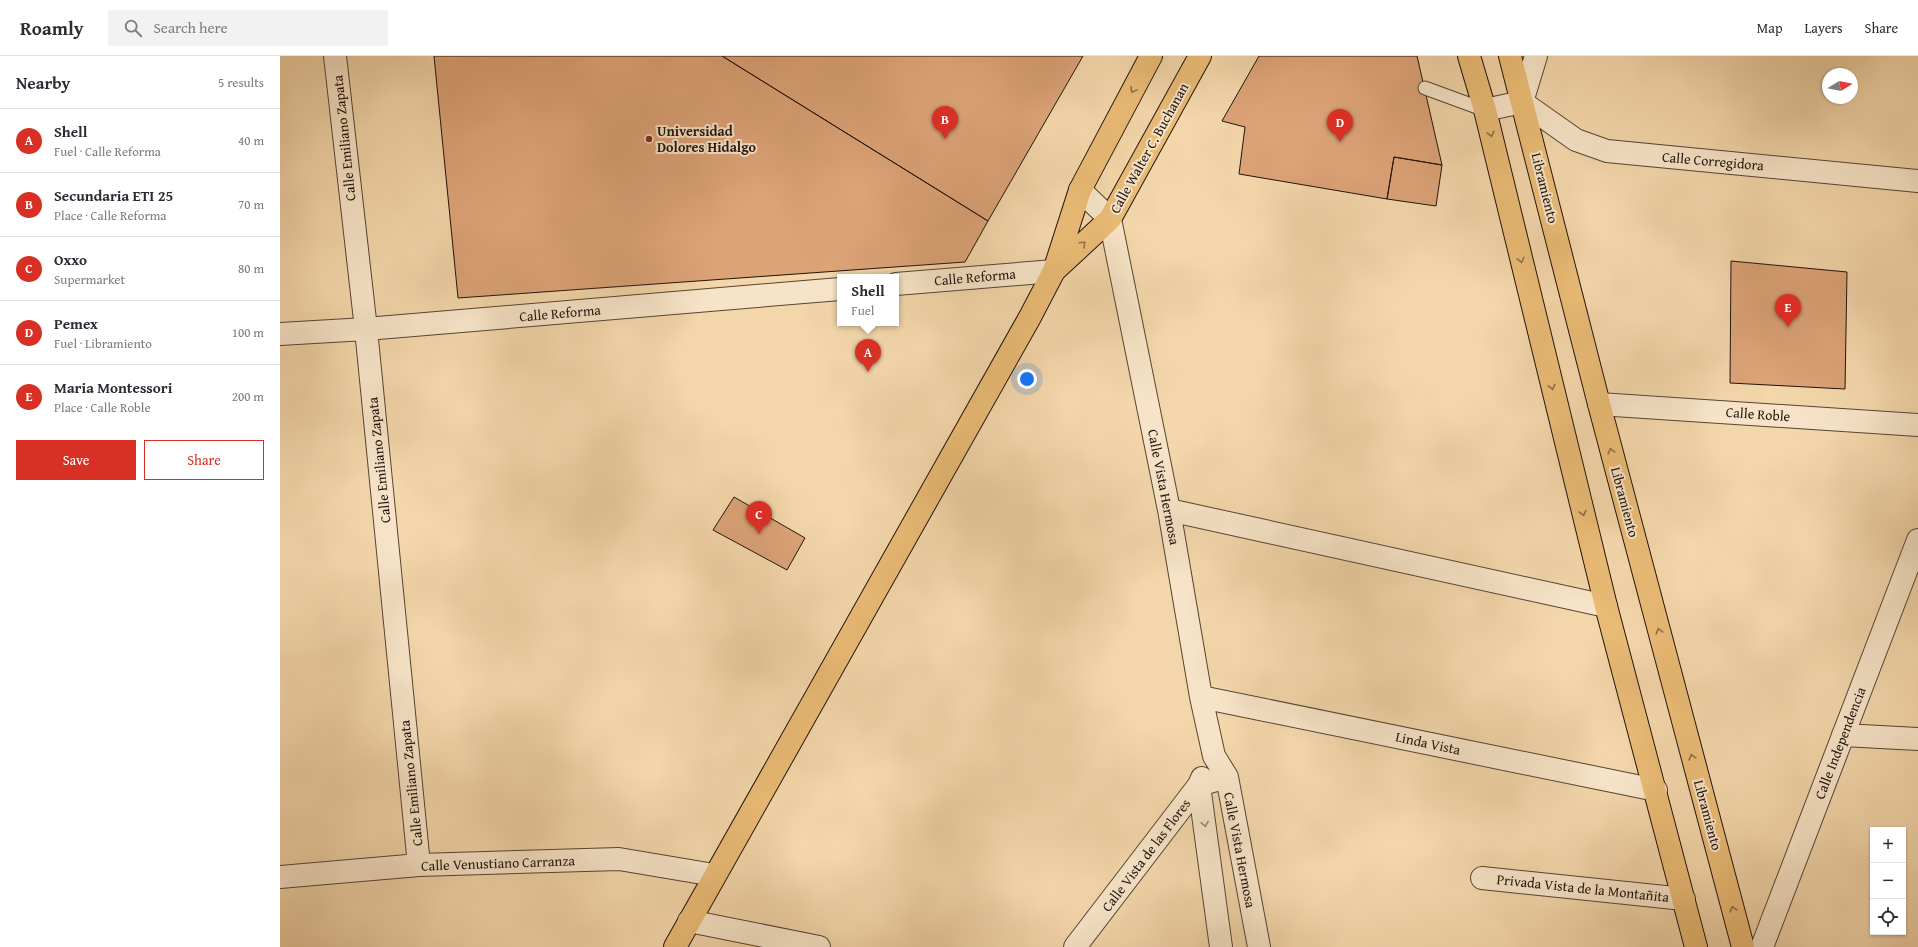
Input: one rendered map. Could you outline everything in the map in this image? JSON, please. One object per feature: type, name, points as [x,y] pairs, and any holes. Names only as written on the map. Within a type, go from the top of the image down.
[{"type":"main road","points":[[675,947],[1054,271],[1080,190],[1151,56]]},
{"type":"main road","name":"Calle Walter C. Buchanan","points":[[1054,271],[1110,219],[1200,56]]},
{"type":"main road","points":[[1470,56],[1485,110],[1606,606],[1656,790],[1696,947]]},
{"type":"main road","name":"Libramiento","points":[[1510,56],[1599,404],[1743,947]]},
{"type":"street","name":"Calle Emiliano Zapata","points":[[335,56],[366,329],[419,865]]},
{"type":"street","points":[[1485,110],[1522,102],[1536,56]]},
{"type":"street","name":"Calle Corregidora","points":[[1522,102],[1576,140],[1607,151],[1918,181]]},
{"type":"street","points":[[1080,190],[1110,219]]},
{"type":"street","name":"Calle Vista Hermosa","points":[[1110,219],[1169,510],[1201,697],[1214,756],[1227,777],[1259,947]]},
{"type":"street","name":"Calle Reforma","points":[[899,284],[1054,271]]},
{"type":"street","name":"Calle Reforma","points":[[280,334],[366,329],[837,289]]},
{"type":"street","name":"Calle Roble","points":[[1599,404],[1918,425]]},
{"type":"street","points":[[1169,510],[1606,606]]},
{"type":"street","name":"Calle Independencia","points":[[1762,947],[1918,540]]},
{"type":"street","name":"Linda Vista","points":[[1201,697],[1656,790]]},
{"type":"street","points":[[1844,735],[1918,739]]},
{"type":"street","points":[[1199,785],[1214,756]]},
{"type":"street","name":"Calle Vista de las Flores","points":[[1075,947],[1199,785],[1227,777]]},
{"type":"street","name":"Calle Vista Hermosa","points":[[1199,785],[1221,947]]},
{"type":"street","name":"Calle Venustiano Carranza","points":[[280,877],[419,865],[619,859],[714,875]]},
{"type":"street","name":"Privada Vista de la Montañita","points":[[1482,878],[1684,899]]},
{"type":"street","points":[[689,921],[819,947]]},
{"type":"lane","points":[[1425,88],[1485,110]]},
{"type":"building","name":"Universidad Dolores Hidalgo","points":[[434,56],[722,56],[988,221],[965,262],[458,298]]},
{"type":"building","points":[[722,56],[1083,56],[988,221]]},
{"type":"building","points":[[1259,56],[1417,56],[1442,165],[1394,157],[1387,199],[1239,174],[1245,127],[1222,121]]},
{"type":"building","points":[[1394,157],[1442,165],[1436,206],[1387,199]]},
{"type":"building","points":[[1731,261],[1847,272],[1845,389],[1730,383]]},
{"type":"building","points":[[734,497],[805,538],[787,570],[713,530]]},
{"type":"place","name":"Universidad Dolores Hidalgo","points":[[649,139]]},
{"type":"place","name":"Secundaria ETI 25","points":[[945,139]]},
{"type":"place","name":"Pemex","points":[[1340,142]]},
{"type":"place","name":"Maria Montessori","points":[[1788,327]]},
{"type":"place","name":"Shell","points":[[868,372]]},
{"type":"place","name":"Oxxo","points":[[759,534]]}]
